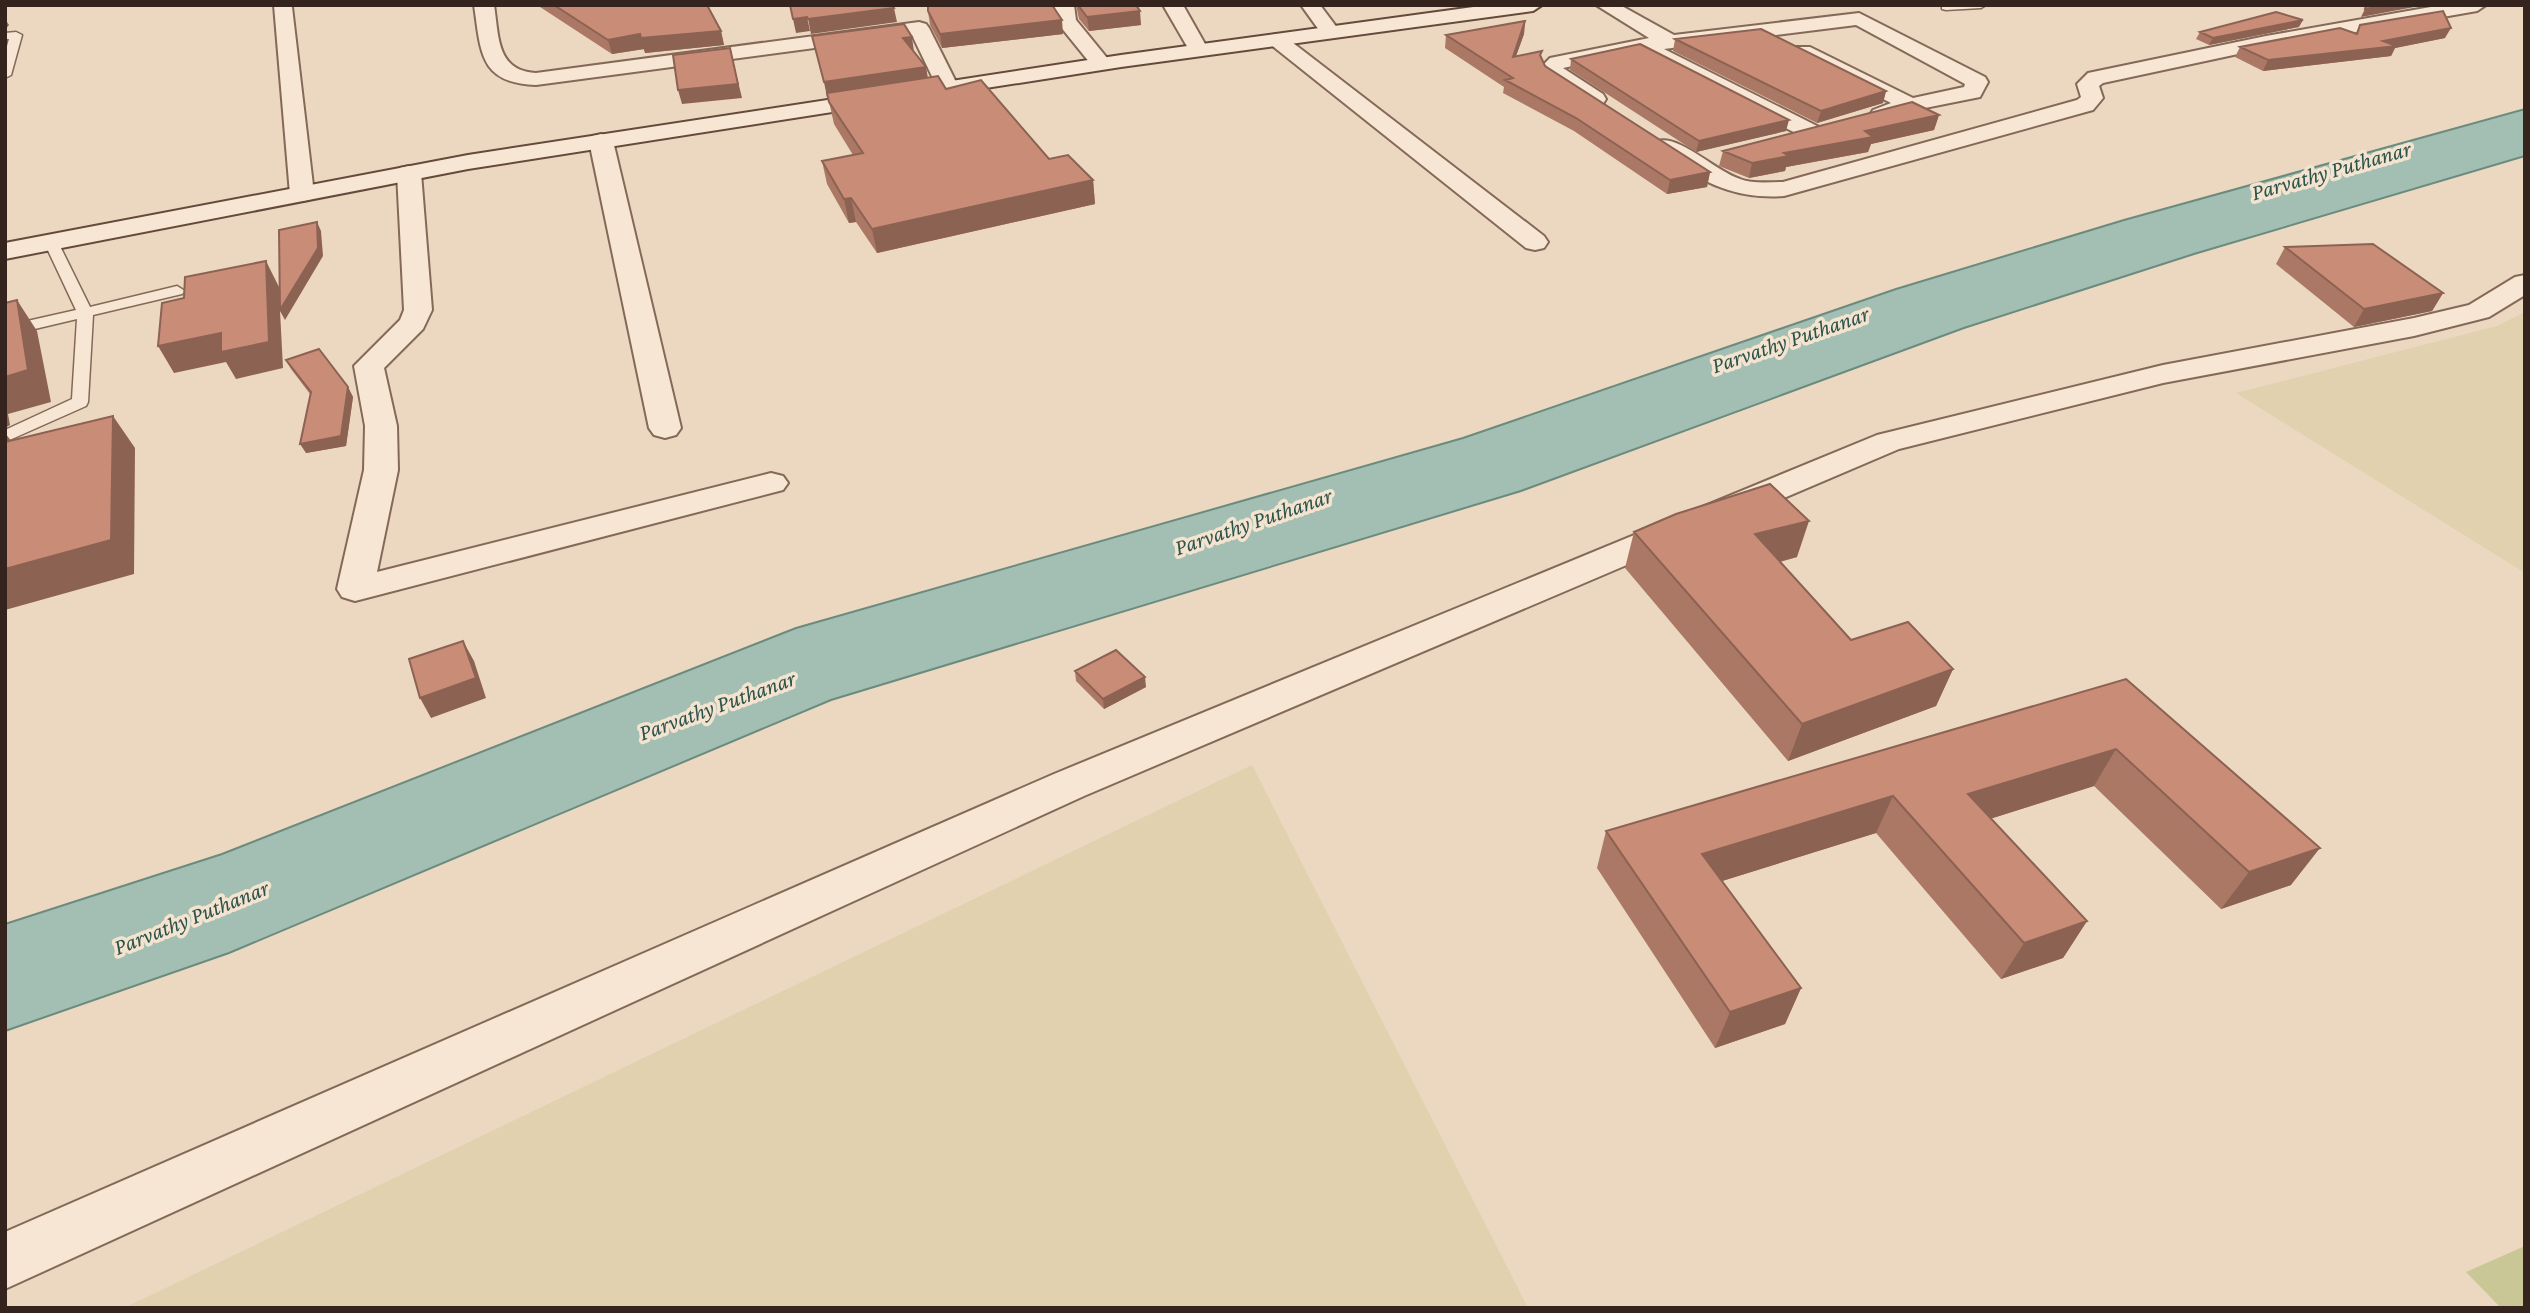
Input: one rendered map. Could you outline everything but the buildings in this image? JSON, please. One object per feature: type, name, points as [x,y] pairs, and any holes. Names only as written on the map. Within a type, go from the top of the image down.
[{"type":"street","points":[[484,5],[492,57],[515,78],[536,79],[656,64],[923,18],[948,88]]},
{"type":"street","points":[[1064,5],[1066,21],[1101,64]]},
{"type":"street","points":[[1173,5],[1199,51]]},
{"type":"street","points":[[1310,5],[1331,33]]},
{"type":"street","points":[[5,251],[409,173],[601,141],[1101,64],[1533,5]]},
{"type":"street","points":[[1605,5],[1669,41]]},
{"type":"street","points":[[1646,133],[1723,183],[1740,189],[1784,189],[2085,105],[2092,98],[2088,84],[2096,78],[2266,42],[2477,5]]},
{"type":"street","points":[[282,7],[302,194]]},
{"type":"street","points":[[1612,110],[1553,72],[1552,66],[1557,62],[1641,45],[1859,19],[1977,82],[1972,92],[1904,106],[1862,121]]},
{"type":"street","points":[[1763,32],[1896,95],[1904,101],[1904,106]]},
{"type":"street","points":[[1277,40],[1535,242]]},
{"type":"street","points":[[1641,45],[1815,134]]},
{"type":"street","points":[[1788,140],[1838,127]]},
{"type":"street","points":[[601,141],[665,428]]},
{"type":"street","points":[[1693,163],[1720,157]]},
{"type":"street","points":[[409,173],[418,310],[413,323],[369,366],[381,426],[381,470],[355,589],[771,483]]},
{"type":"street","points":[[5,1262],[1069,785],[1888,442],[2163,374],[2413,327],[2479,311],[2525,284]]},
{"type":"lane","points":[[1943,6],[1982,5]]},
{"type":"lane","points":[[1943,6],[1967,16]]},
{"type":"lane","points":[[5,36],[16,35],[6,69]]},
{"type":"lane","points":[[5,437],[80,402],[85,312],[51,242]]},
{"type":"lane","points":[[5,331],[177,291]]},
{"type":"shaded area","points":[[2525,312],[2525,573],[2236,393],[2497,326]]},
{"type":"shaded area","points":[[1252,765],[1528,1308],[124,1308]]},
{"type":"shaded area","points":[[2525,1246],[2525,1308],[2501,1308],[2466,1272]]},
{"type":"water","name":"Parvathy Puthanar","points":[[2525,109],[2525,156],[2194,254],[1964,328],[1521,491],[831,700],[229,953],[5,1031],[5,924],[222,854],[796,628],[1463,438],[1896,289],[2124,220]]}]
